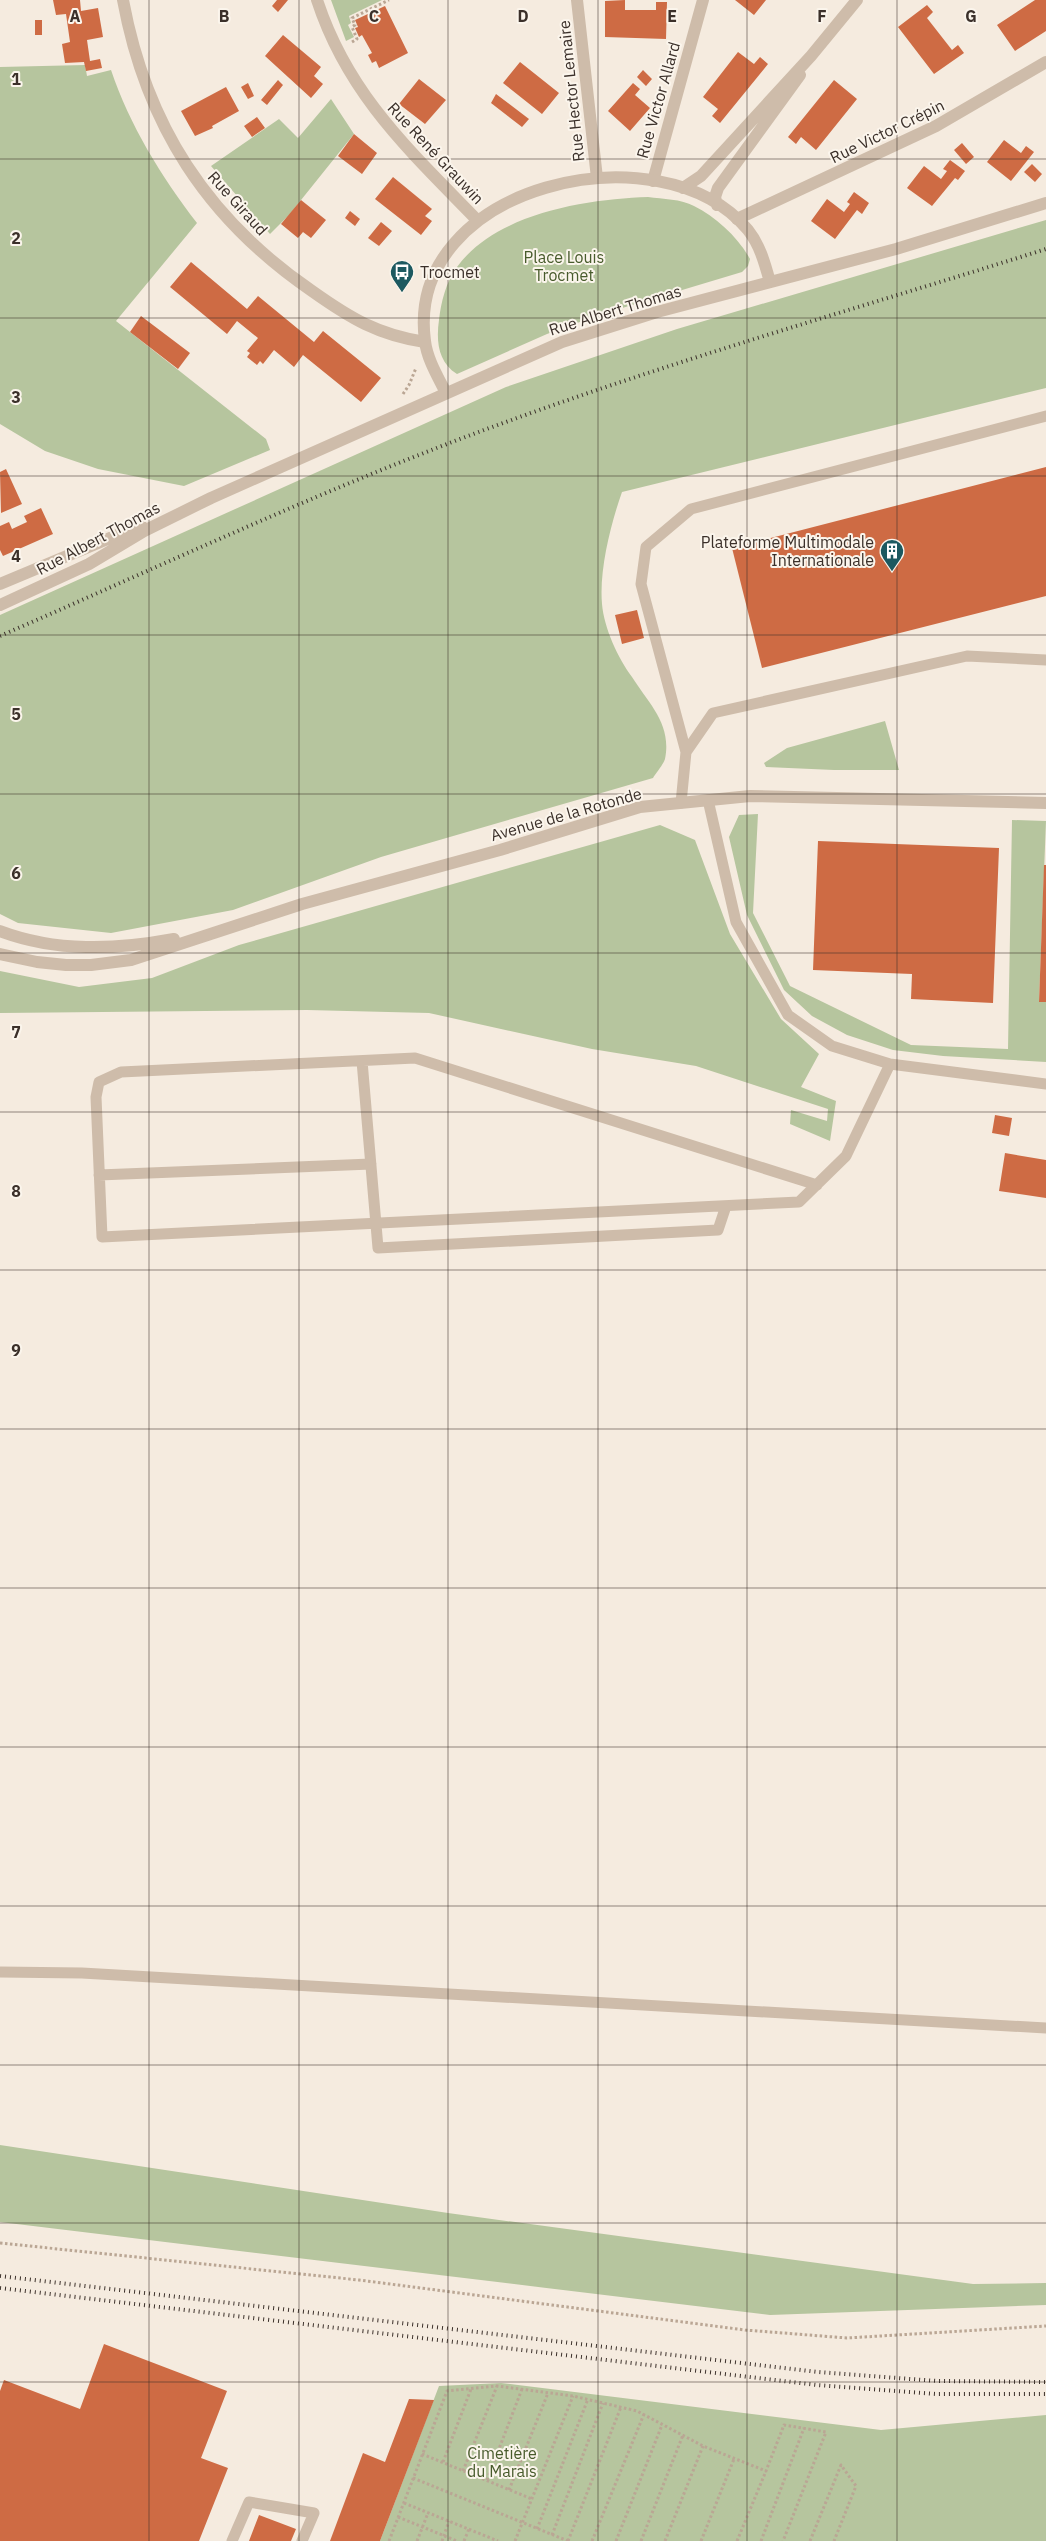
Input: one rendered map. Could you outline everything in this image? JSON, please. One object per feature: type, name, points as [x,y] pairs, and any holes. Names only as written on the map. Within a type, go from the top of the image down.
[{"type":"street","name":"Rue Giraud","points":[[123,0],[132,43],[154,106],[181,158],[223,216],[266,257],[338,309],[376,330],[395,337],[425,342]]},
{"type":"street","name":"Rue René Grauwin","points":[[317,0],[338,49],[357,84],[385,124],[477,220]]},
{"type":"street","name":"Rue Hector Lemaire","points":[[577,0],[596,178]]},
{"type":"street","name":"Rue Victor Allard","points":[[653,181],[703,0]]},
{"type":"street","points":[[683,188],[701,176],[812,56],[856,0]]},
{"type":"street","points":[[717,205],[716,197],[721,183],[785,98],[812,56]]},
{"type":"street","name":"Rue Victor Crépin","points":[[737,219],[936,126],[1046,62]]},
{"type":"street","points":[[446,393],[432,363],[425,342],[425,302],[437,267],[456,240],[477,220],[511,201],[569,183],[596,178],[610,177],[653,181],[683,188],[717,205],[737,219],[758,246],[770,282]]},
{"type":"street","name":"Rue Albert Thomas","points":[[0,605],[88,564],[144,531],[211,498],[529,356],[602,328],[896,249],[1046,203]]},
{"type":"street","name":"Rue Albert Thomas","points":[[0,584],[99,542],[211,498]]},
{"type":"street","name":"Avenue de la Rotonde","points":[[0,954],[37,962],[66,965],[105,964],[131,960],[225,928],[640,808],[750,796],[1046,803]]},
{"type":"street","name":"Avenue de la Rotonde","points":[[0,930],[57,945],[112,948],[142,945],[225,928]]},
{"type":"lane","points":[[681,803],[686,752],[640,584],[646,548],[692,509],[1046,416]]},
{"type":"lane","points":[[686,752],[713,713],[967,656],[1046,660]]},
{"type":"lane","points":[[708,800],[736,922],[788,1015],[832,1046],[890,1064],[1046,1084]]},
{"type":"lane","points":[[817,1185],[415,1058],[121,1072],[99,1082],[96,1097],[102,1237],[800,1202],[817,1185],[846,1156],[890,1064]]},
{"type":"lane","points":[[362,1061],[378,1248],[718,1230],[726,1206]]},
{"type":"lane","points":[[99,1175],[371,1164]]},
{"type":"lane","points":[[0,1972],[92,1974],[1046,2028]]},
{"type":"lane","points":[[232,2541],[249,2502],[314,2513],[302,2541]]},
{"type":"path","points":[[338,49],[357,39],[352,27],[355,25],[352,18],[389,0]]},
{"type":"path","points":[[382,421],[410,385],[425,342]]},
{"type":"path","points":[[0,2242],[359,2280],[780,2333],[847,2338],[1046,2326]]},
{"type":"path","points":[[463,2471],[497,2386]]},
{"type":"path","points":[[389,2541],[447,2391],[497,2386],[573,2396],[621,2407],[644,2414],[703,2446],[766,2471]]},
{"type":"path","points":[[442,2462],[471,2389]]},
{"type":"path","points":[[487,2480],[522,2389]]},
{"type":"path","points":[[509,2490],[548,2392]]},
{"type":"path","points":[[515,2541],[573,2396]]},
{"type":"path","points":[[537,2529],[588,2399]]},
{"type":"path","points":[[552,2535],[604,2403]]},
{"type":"path","points":[[413,2478],[568,2541],[621,2407]]},
{"type":"path","points":[[592,2541],[644,2414]]},
{"type":"path","points":[[616,2541],[662,2425]]},
{"type":"path","points":[[737,2541],[784,2425],[826,2432],[783,2541]]},
{"type":"path","points":[[761,2541],[804,2428]]},
{"type":"path","points":[[641,2541],[683,2436]]},
{"type":"path","points":[[665,2541],[703,2446]]},
{"type":"path","points":[[422,2454],[532,2499]]},
{"type":"path","points":[[701,2541],[734,2459]]},
{"type":"path","points":[[810,2541],[841,2465],[856,2486],[834,2541]]},
{"type":"path","points":[[404,2503],[489,2539],[498,2541]]},
{"type":"path","points":[[417,2541],[428,2512]]},
{"type":"path","points":[[398,2517],[457,2541]]},
{"type":"path","points":[[442,2541],[449,2521]]},
{"type":"path","points":[[464,2541],[468,2529]]},
{"type":"green space","points":[[331,0],[382,0],[349,16],[351,23],[348,25],[354,37],[346,41]]},
{"type":"green space","points":[[85,65],[87,76],[111,70],[137,131],[159,169],[197,223],[116,321],[266,439],[270,450],[184,486],[98,469],[45,451],[0,424],[0,67]]},
{"type":"green space","points":[[331,99],[354,134],[289,215],[270,234],[211,166],[279,119],[298,138]]},
{"type":"green space","name":"Place Louis Trocmet","points":[[648,197],[683,202],[694,206],[710,216],[726,228],[739,243],[750,259],[748,266],[742,272],[599,315],[547,334],[457,374],[451,369],[442,357],[438,343],[440,313],[447,286],[453,273],[474,249],[495,234],[518,222],[544,212],[598,201]]},
{"type":"green space","points":[[1046,220],[1046,388],[622,492],[604,562],[602,604],[609,633],[617,652],[658,715],[665,735],[665,759],[653,778],[381,857],[233,910],[111,933],[18,923],[0,914],[0,615],[506,387],[677,329]]},
{"type":"green space","points":[[885,721],[899,770],[766,767],[764,763],[787,748]]},
{"type":"green space","points":[[758,814],[753,913],[790,986],[911,1045],[1008,1049],[1012,820],[1046,821],[1039,1001],[1046,1002],[1046,1062],[943,1056],[893,1050],[847,1035],[812,1016],[784,990],[747,915],[729,837],[739,815]]},
{"type":"green space","points":[[660,825],[695,840],[730,934],[781,1019],[819,1054],[801,1087],[836,1101],[830,1141],[790,1124],[791,1110],[827,1121],[828,1109],[696,1066],[592,1049],[429,1013],[307,1010],[0,1013],[0,971],[79,987],[152,978],[239,945]]},
{"type":"green space","points":[[0,2145],[448,2213],[973,2284],[1046,2283],[1046,2305],[770,2315],[0,2222]]},
{"type":"green space","name":"Cimetière du Marais","points":[[501,2383],[881,2430],[1046,2415],[1046,2541],[380,2541],[439,2386]]},
{"type":"building","points":[[53,0],[80,0],[81,11],[98,8],[103,37],[87,40],[90,61],[100,59],[102,68],[86,71],[84,62],[65,63],[62,44],[70,42],[66,14],[56,15]]},
{"type":"building","points":[[277,0],[288,0],[278,12],[272,6]]},
{"type":"building","points":[[625,0],[625,10],[656,10],[656,2],[667,2],[666,39],[605,37],[605,1]]},
{"type":"building","points":[[735,0],[766,0],[754,15]]},
{"type":"building","points":[[1035,0],[1046,0],[1046,31],[1015,51],[997,25]]},
{"type":"building","points":[[927,5],[933,12],[927,18],[952,50],[958,45],[964,53],[934,74],[898,27]]},
{"type":"building","points":[[385,6],[408,53],[379,68],[376,61],[372,63],[368,55],[372,53],[362,35],[359,37],[355,28],[358,27],[355,20]]},
{"type":"building","points":[[35,20],[42,20],[42,35],[35,35]]},
{"type":"building","points":[[283,35],[321,67],[314,76],[323,84],[311,98],[265,56]]},
{"type":"building","points":[[738,52],[754,64],[760,57],[768,64],[720,123],[712,116],[718,109],[703,97]]},
{"type":"building","points":[[520,62],[559,93],[542,114],[503,83]]},
{"type":"building","points":[[643,70],[652,79],[646,86],[637,77]]},
{"type":"building","points":[[419,79],[446,100],[425,124],[399,104]]},
{"type":"building","points":[[278,80],[283,85],[267,105],[261,100]]},
{"type":"building","points":[[834,80],[857,99],[816,150],[801,137],[796,144],[788,137]]},
{"type":"building","points":[[248,83],[254,96],[248,99],[241,87]]},
{"type":"building","points":[[633,83],[640,89],[635,95],[650,108],[630,131],[608,111]]},
{"type":"building","points":[[226,87],[239,111],[212,126],[213,128],[195,136],[181,111]]},
{"type":"building","points":[[496,94],[529,119],[522,127],[491,103]]},
{"type":"building","points":[[257,117],[265,128],[252,137],[244,126]]},
{"type":"building","points":[[354,134],[377,153],[362,174],[338,156]]},
{"type":"building","points":[[1004,140],[1021,153],[1026,146],[1034,152],[1011,181],[987,162]]},
{"type":"building","points":[[962,143],[974,157],[966,164],[954,150]]},
{"type":"building","points":[[950,160],[965,171],[958,180],[955,178],[932,206],[907,188],[924,166],[941,179],[947,171],[943,169]]},
{"type":"building","points":[[1032,164],[1042,174],[1035,182],[1024,172]]},
{"type":"building","points":[[393,177],[432,209],[425,216],[432,221],[421,235],[375,199]]},
{"type":"building","points":[[854,192],[869,203],[862,214],[857,210],[835,239],[811,221],[827,199],[844,212],[850,204],[847,202]]},
{"type":"building","points":[[301,200],[326,220],[311,238],[303,232],[298,238],[281,224]]},
{"type":"building","points":[[350,211],[360,219],[355,226],[345,218]]},
{"type":"building","points":[[381,222],[392,231],[379,246],[368,238]]},
{"type":"building","points":[[191,262],[247,309],[258,296],[314,342],[323,331],[381,378],[361,402],[303,355],[294,367],[274,350],[263,364],[260,361],[257,365],[247,357],[250,353],[247,351],[258,338],[237,321],[227,334],[170,287]]},
{"type":"building","points":[[141,316],[190,353],[178,369],[130,332]]},
{"type":"building","name":"Plateforme Multimodale Internationale","points":[[1046,467],[1046,596],[762,668],[732,548]]},
{"type":"building","points":[[6,469],[22,504],[1,513],[0,472]]},
{"type":"building","points":[[41,508],[53,534],[3,556],[0,550],[0,526],[9,522],[12,529],[27,522],[24,516]]},
{"type":"building","points":[[637,610],[644,638],[622,644],[615,615]]},
{"type":"building","points":[[818,841],[999,848],[993,1003],[911,999],[912,974],[813,970]]},
{"type":"building","points":[[1044,865],[1046,865],[1046,1002],[1039,1002]]},
{"type":"building","points":[[995,1115],[1012,1118],[1009,1136],[992,1133]]},
{"type":"building","points":[[1005,1153],[1046,1160],[1046,1198],[999,1191]]},
{"type":"building","points":[[104,2344],[227,2391],[201,2458],[228,2468],[199,2541],[0,2541],[0,2391],[4,2380],[80,2409]]},
{"type":"building","points":[[409,2399],[434,2400],[380,2541],[330,2541],[363,2453],[385,2462]]},
{"type":"building","points":[[259,2515],[296,2529],[291,2541],[249,2541]]},
{"type":"railway","points":[[0,636],[378,471],[506,422],[708,354],[1046,249]]},
{"type":"railway","points":[[0,2276],[818,2372],[937,2381],[1046,2382]]},
{"type":"railway","points":[[0,2288],[817,2385],[936,2394],[1046,2394]]},
{"type":"place","name":"Trocmet","points":[[402,293]]},
{"type":"place","name":"Plateforme Multimodale Internationale","points":[[892,572]]}]
